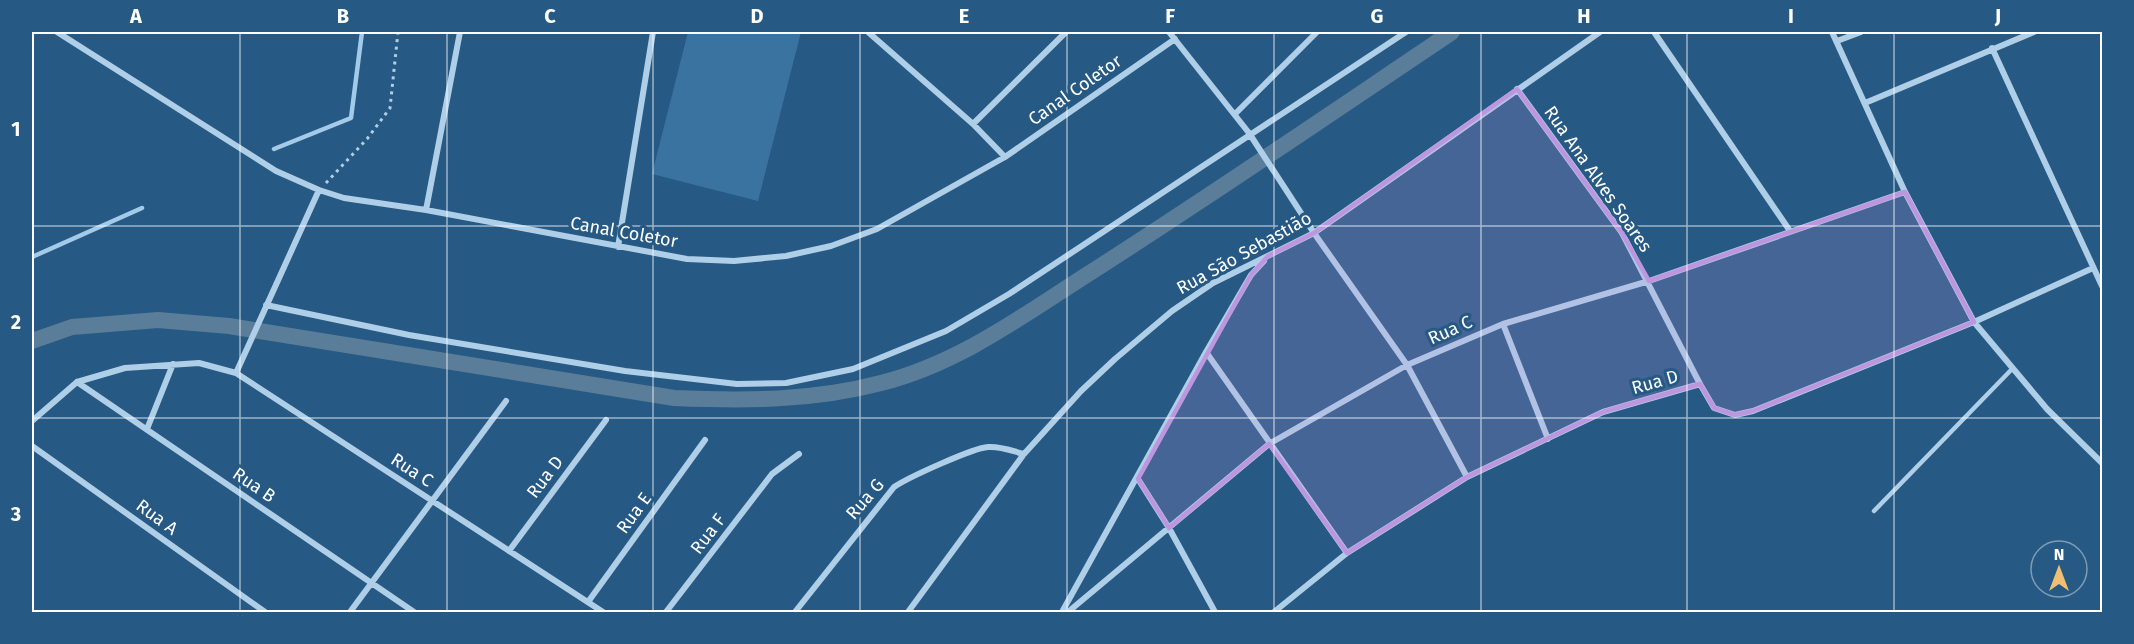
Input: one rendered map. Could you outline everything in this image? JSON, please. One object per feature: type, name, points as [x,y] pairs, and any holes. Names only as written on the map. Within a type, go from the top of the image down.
[{"type":"street","name":"Canal Coletor","points":[[57,32],[276,171],[319,190],[344,198],[426,210],[687,259],[734,261],[786,256],[831,246],[878,229],[1005,157],[1175,39]]},
{"type":"street","points":[[426,210],[460,32]]},
{"type":"street","points":[[618,247],[653,32]]},
{"type":"street","points":[[868,32],[973,124],[1005,157]]},
{"type":"street","points":[[973,124],[1066,32]]},
{"type":"street","points":[[1168,32],[1249,133],[1314,233],[1407,366],[1467,477]]},
{"type":"street","points":[[1235,114],[1317,32]]},
{"type":"street","points":[[266,305],[409,334],[625,371],[737,384],[796,381],[853,369],[946,331],[1010,294],[1249,133],[1406,32]]},
{"type":"street","name":"Rua São Sebastião","points":[[908,612],[1024,454],[1081,391],[1172,311],[1213,284],[1314,233],[1600,32]]},
{"type":"street","points":[[1654,32],[1790,231]]},
{"type":"street","points":[[1833,32],[1905,192],[1974,322],[2047,409],[2103,463]]},
{"type":"street","points":[[1837,41],[1861,32]]},
{"type":"street","points":[[1866,102],[2034,32]]},
{"type":"street","points":[[1992,48],[2103,286]]},
{"type":"street","name":"Rua Ana Alves Soares","points":[[1516,89],[1622,233],[1649,281],[1700,384]]},
{"type":"street","points":[[236,373],[319,190]]},
{"type":"street","name":"Rua C","points":[[1068,612],[1269,444],[1407,366],[1503,324],[1649,281],[1905,192]]},
{"type":"street","points":[[1062,612],[1138,479],[1206,352],[1251,275],[1268,256]]},
{"type":"street","name":"Rua D","points":[[1274,612],[1347,553],[1467,477],[1603,412],[1700,384],[1714,408],[1735,415],[1753,411],[1974,322],[2093,268]]},
{"type":"street","points":[[1503,324],[1548,440]]},
{"type":"street","points":[[1206,352],[1347,553]]},
{"type":"street","name":"Rua C","points":[[77,382],[125,368],[173,364],[199,363],[236,373],[603,612]]},
{"type":"street","points":[[147,429],[173,364]]},
{"type":"street","points":[[32,421],[77,382]]},
{"type":"street","name":"Rua B","points":[[77,382],[414,612]]},
{"type":"street","points":[[350,612],[506,401]]},
{"type":"street","name":"Rua D","points":[[509,551],[606,420]]},
{"type":"street","name":"Rua E","points":[[588,602],[705,440]]},
{"type":"street","name":"Rua A","points":[[32,446],[265,612]]},
{"type":"street","name":"Rua G","points":[[795,612],[894,487],[908,478],[984,447],[998,447],[1024,454]]},
{"type":"street","name":"Rua F","points":[[666,612],[772,474],[799,454]]},
{"type":"street","points":[[1138,479],[1169,528],[1215,612]]},
{"type":"lane","points":[[1874,511],[2012,369]]},
{"type":"path","points":[[319,190],[367,139],[390,108],[398,32]]},
{"type":"highlighted area","points":[[1517,89],[1622,233],[1649,281],[1905,192],[1974,322],[1753,411],[1735,415],[1714,408],[1700,384],[1603,412],[1467,477],[1347,553],[1269,444],[1169,528],[1138,479],[1251,275],[1268,256],[1314,233]]},
{"type":"shaded area","points":[[688,32],[801,32],[758,201],[652,174]]},
{"type":"waterway","points":[[274,149],[351,118],[362,32]]},
{"type":"waterway","points":[[32,341],[72,327],[158,320],[229,326],[674,398],[778,398],[855,389],[909,375],[988,338],[1178,216],[1452,32]]},
{"type":"waterway","points":[[32,257],[142,208]]}]
